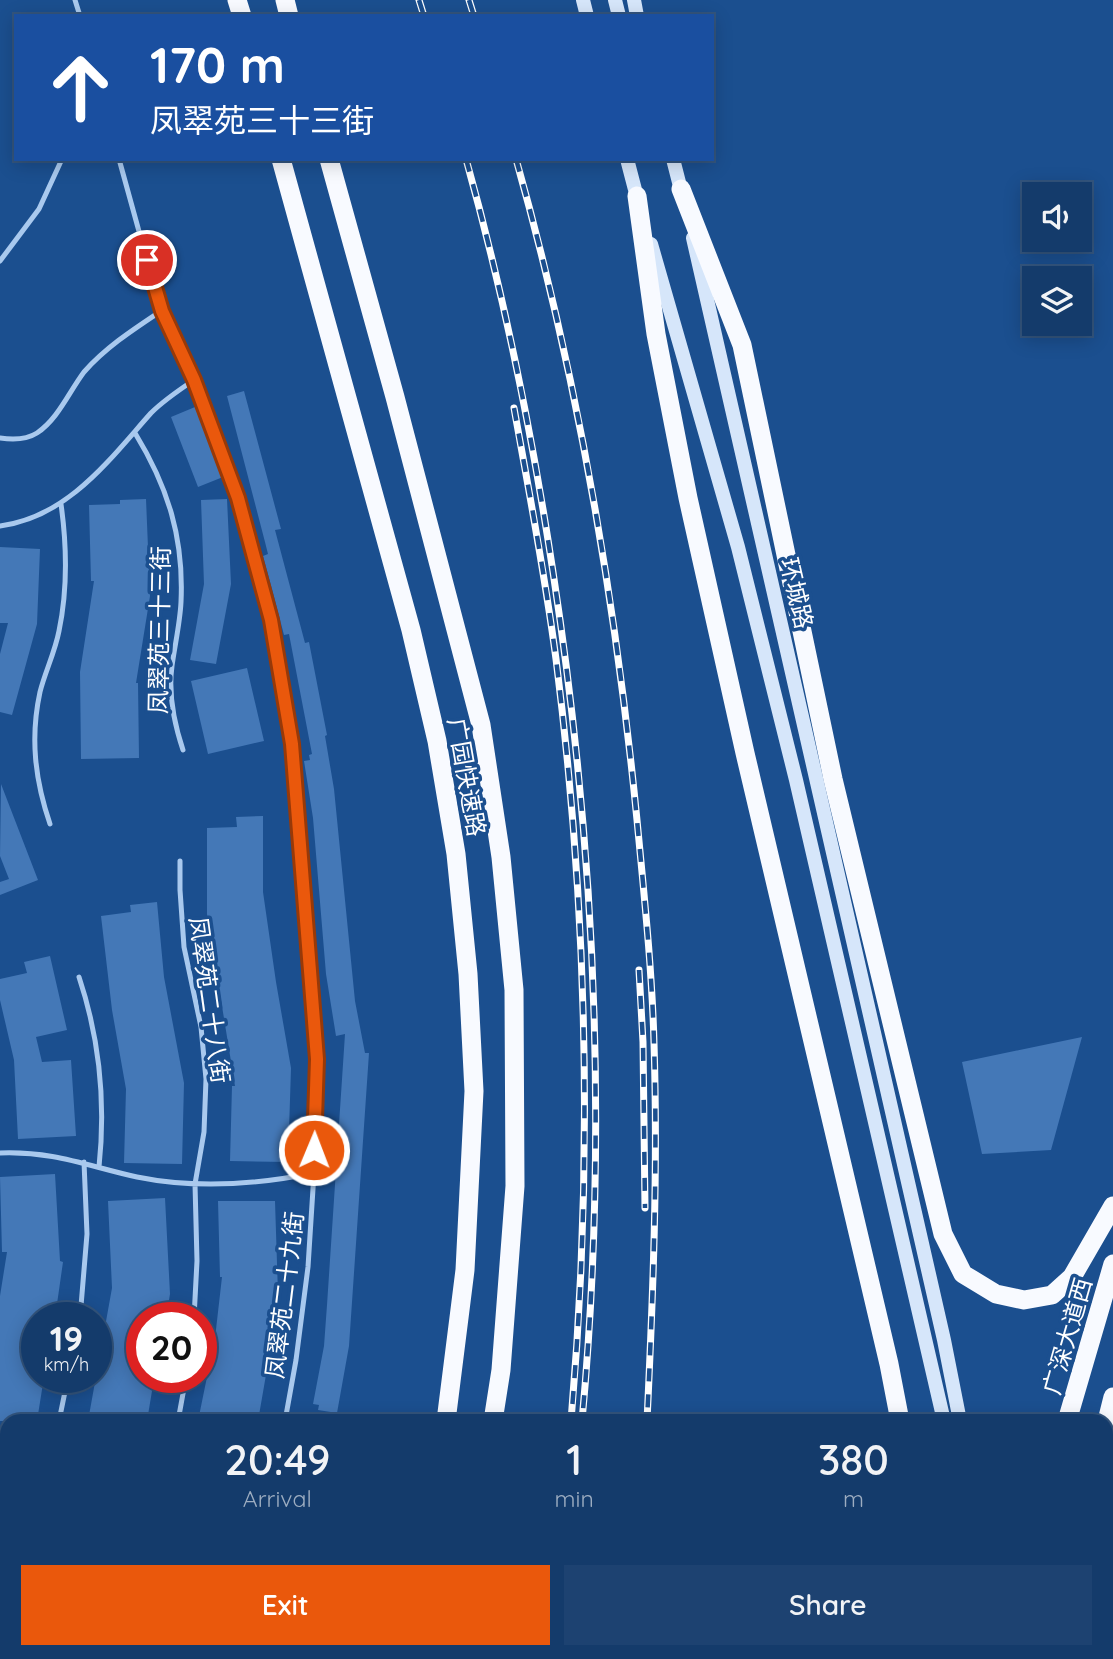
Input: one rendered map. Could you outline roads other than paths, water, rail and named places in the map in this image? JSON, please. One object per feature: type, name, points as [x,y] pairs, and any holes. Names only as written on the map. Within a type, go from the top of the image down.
[{"type":"highway","name":"广园快速路","points":[[282,161],[411,630],[437,741],[456,854],[468,974],[474,1091],[465,1270],[448,1414]]},
{"type":"highway","name":"广园快速路","points":[[330,161],[481,725],[501,857],[514,990],[515,1186],[502,1370],[494,1414]]},
{"type":"highway","points":[[681,189],[743,345],[833,779],[943,1234],[963,1273],[996,1294],[1024,1300],[1052,1295],[1072,1277],[1113,1206]]},
{"type":"highway","points":[[637,196],[656,334],[688,498],[899,1414]]},
{"type":"highway","name":"广深大道西","points":[[1070,1414],[1113,1264]]},
{"type":"highway","points":[[1109,1414],[1113,1397]]},
{"type":"main road","name":"环城路","points":[[627,161],[738,547],[796,780],[942,1414]]},
{"type":"main road","name":"环城路","points":[[674,161],[944,1340],[959,1414]]},
{"type":"lane","points":[[0,261],[38,209],[61,161]]},
{"type":"lane","points":[[0,526],[35,517],[82,488],[152,413],[194,380],[162,311],[120,161]]},
{"type":"lane","points":[[0,438],[18,440],[34,435],[47,425],[85,371],[120,337],[162,311]]},
{"type":"lane","name":"凤翠苑二十九街","points":[[194,380],[238,498],[271,620],[292,744],[317,1059],[314,1173],[303,1313],[286,1414]]},
{"type":"lane","name":"凤翠苑三十三街","points":[[135,433],[155,465],[168,498],[177,533],[182,568],[181,604],[171,668],[170,696],[174,723],[183,750]]},
{"type":"lane","points":[[50,824],[39,791],[34,758],[34,724],[64,607],[66,555],[61,503]]},
{"type":"lane","name":"凤翠苑二十八街","points":[[180,861],[184,947],[201,1027],[206,1079],[204,1132],[195,1184],[197,1261],[195,1302]]},
{"type":"lane","points":[[79,977],[93,1023],[101,1070],[103,1119],[99,1167]]},
{"type":"lane","points":[[0,1153],[40,1154],[84,1161],[138,1177],[195,1184],[254,1183],[314,1173]]},
{"type":"lane","points":[[81,1302],[87,1234],[84,1161]]},
{"type":"lane","points":[[60,1414],[65,1393]]},
{"type":"lane","points":[[179,1414],[183,1393]]},
{"type":"railway","points":[[419,0],[423,14]]},
{"type":"railway","points":[[469,0],[473,14]]},
{"type":"railway","points":[[467,161],[505,313],[536,468],[568,678],[579,783],[588,889],[596,1102],[590,1315],[583,1414]]},
{"type":"railway","points":[[517,161],[558,322],[591,486],[617,653],[637,820],[651,987],[655,1090],[654,1232],[647,1414]]},
{"type":"railway","points":[[514,408],[556,659],[567,754],[581,944],[584,1135],[578,1326],[572,1414]]},
{"type":"railway","points":[[639,970],[643,1042],[645,1208]]}]
